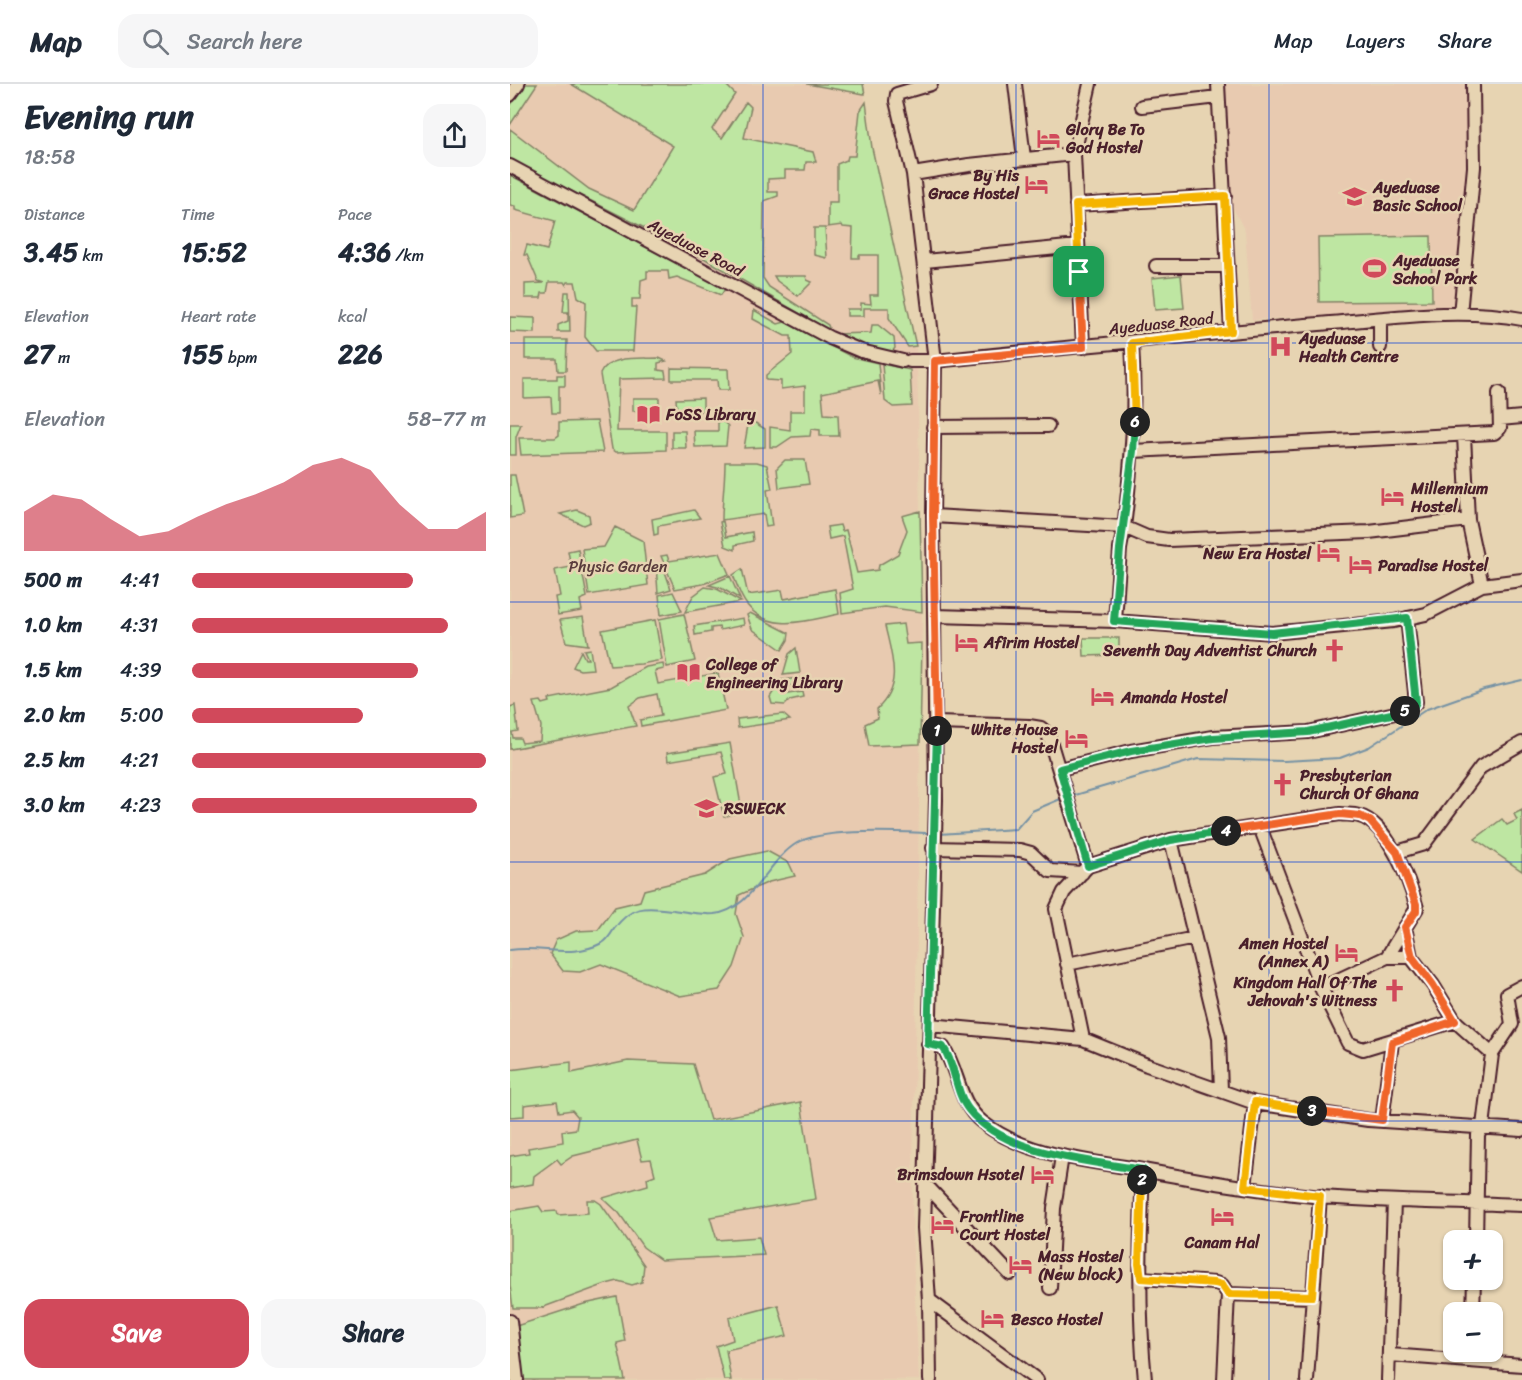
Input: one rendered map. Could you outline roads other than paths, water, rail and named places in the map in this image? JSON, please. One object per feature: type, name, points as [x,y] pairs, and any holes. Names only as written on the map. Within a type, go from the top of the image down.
[{"type":"street","points":[[510,95],[518,84]]},
{"type":"street","points":[[930,1380],[929,1300],[924,1228],[937,723],[933,516],[935,361],[914,174],[896,101],[897,94],[931,84]]},
{"type":"street","points":[[1015,84],[1024,158]]},
{"type":"street","points":[[1083,347],[1074,154],[1090,84]]},
{"type":"street","points":[[1218,84],[1231,331]]},
{"type":"street","points":[[1461,314],[1474,167],[1473,84]]},
{"type":"street","points":[[1142,106],[1218,97]]},
{"type":"street","points":[[914,174],[1024,158],[1074,154]]},
{"type":"street","name":"Ayeduase Road","points":[[510,166],[831,338],[861,351],[907,361],[935,361],[1132,343],[1231,331],[1380,319],[1461,314],[1522,319]]},
{"type":"street","points":[[1076,205],[1225,196]]},
{"type":"street","points":[[925,261],[1078,246]]},
{"type":"street","points":[[1156,266],[1228,266]]},
{"type":"street","points":[[1380,319],[1380,347]]},
{"type":"street","points":[[1114,621],[1120,549],[1133,451],[1136,398],[1132,343]]},
{"type":"street","points":[[1133,451],[1464,435],[1499,430],[1499,393]]},
{"type":"street","points":[[1500,419],[1522,417]]},
{"type":"street","points":[[933,427],[1048,426]]},
{"type":"street","points":[[1464,435],[1468,520],[1482,585]]},
{"type":"street","points":[[933,516],[1124,527],[1147,537],[1181,540],[1369,531],[1468,520]]},
{"type":"street","points":[[934,616],[1114,621],[1272,633],[1407,618],[1441,607],[1482,585],[1522,580]]},
{"type":"street","points":[[1060,769],[1131,751],[1213,738],[1308,732],[1409,710],[1416,702],[1407,618]]},
{"type":"street","points":[[937,723],[1041,728],[1048,734],[1068,797],[1085,869]]},
{"type":"street","points":[[1397,852],[1424,844],[1481,767],[1522,743]]},
{"type":"street","points":[[933,848],[1020,850],[1031,853],[1050,871],[1085,869],[1171,840],[1340,814],[1360,816],[1370,821],[1397,852],[1417,908],[1387,957]]},
{"type":"street","points":[[1260,827],[1321,988],[1348,1043],[1363,1049],[1455,1021]]},
{"type":"street","points":[[1171,840],[1219,1037],[1221,1090]]},
{"type":"street","points":[[1083,1039],[1056,909],[1058,900],[1085,869]]},
{"type":"street","points":[[1405,927],[1412,957],[1433,985],[1455,1021],[1492,1054]]},
{"type":"street","points":[[1067,964],[1195,938]]},
{"type":"street","points":[[1321,988],[1387,957],[1412,957]]},
{"type":"street","points":[[1476,1230],[1476,1145],[1483,1126],[1492,1054],[1512,1024],[1507,994],[1522,986]]},
{"type":"street","points":[[930,1025],[1083,1039],[1147,1065],[1255,1102],[1382,1120],[1522,1130]]},
{"type":"street","points":[[1382,1120],[1392,1042]]},
{"type":"street","points":[[928,1044],[943,1047],[949,1055],[967,1108],[982,1122],[1029,1147],[1062,1156],[1245,1187],[1320,1196],[1522,1205]]},
{"type":"street","points":[[1245,1187],[1255,1102]]},
{"type":"street","points":[[1050,1288],[1054,1208],[1062,1156]]},
{"type":"street","points":[[1143,1170],[1139,1264],[1140,1330],[1145,1380]]},
{"type":"street","points":[[925,1184],[1010,1274]]},
{"type":"street","points":[[1307,1380],[1320,1196]]},
{"type":"street","points":[[1388,1380],[1394,1201]]},
{"type":"street","points":[[1141,1278],[1222,1285],[1228,1294],[1224,1380]]},
{"type":"street","points":[[1228,1294],[1312,1296]]},
{"type":"street","points":[[929,1300],[1037,1380]]},
{"type":"street","points":[[510,1321],[517,1380]]},
{"type":"street","points":[[1390,1354],[1443,1355]]},
{"type":"street","points":[[1503,1362],[1522,1365]]},
{"type":"waterway","points":[[1072,796],[1198,759],[1284,761],[1340,758],[1369,747],[1427,709],[1484,689],[1522,680]]},
{"type":"waterway","points":[[939,834],[1016,829],[1032,811],[1063,798]]},
{"type":"waterway","points":[[673,910],[709,914],[727,911],[749,895],[786,851],[809,838],[861,832],[929,833]]},
{"type":"waterway","points":[[510,950],[568,951],[590,948],[606,941],[620,921],[632,912],[646,908],[671,910]]},
{"type":"place","name":"Glory Be To God Hostel","points":[[1048,138]]},
{"type":"place","name":"By His Grace Hostel","points":[[1037,184]]},
{"type":"place","name":"Ayeduase Basic School","points":[[1355,196]]},
{"type":"place","name":"Ayeduase School Park","points":[[1375,269]]},
{"type":"place","name":"Ayeduase Health Centre","points":[[1281,347]]},
{"type":"place","name":"FoSS Library","points":[[648,414]]},
{"type":"place","name":"Millennium Hostel","points":[[1393,497]]},
{"type":"place","name":"New Era Hostel","points":[[1329,553]]},
{"type":"place","name":"Paradise Hostel","points":[[1360,565]]},
{"type":"place","name":"Afirim Hostel","points":[[966,642]]},
{"type":"place","name":"Seventh Day Adventist Church","points":[[1335,650]]},
{"type":"place","name":"College of Engineering Library","points":[[688,673]]},
{"type":"place","name":"Amanda Hostel","points":[[1103,697]]},
{"type":"place","name":"White House Hostel","points":[[1076,738]]},
{"type":"place","name":"Presbyterian Church Of Ghana","points":[[1282,784]]},
{"type":"place","name":"RSWECK","points":[[706,808]]},
{"type":"place","name":"Amen Hostel (Annex A)","points":[[1346,952]]},
{"type":"place","name":"Kingdom Hall Of The Jehovah's Witness","points":[[1395,991]]},
{"type":"place","name":"Brimsdown Hsotel","points":[[1042,1174]]},
{"type":"place","name":"Canam Hal","points":[[1222,1217]]},
{"type":"place","name":"Frontline Court Hostel","points":[[942,1225]]},
{"type":"place","name":"Mass Hostel (New block)","points":[[1020,1265]]},
{"type":"place","name":"Besco Hostel","points":[[993,1319]]},
{"type":"park label","name":"Physic Garden","points":[[618,566]]}]
